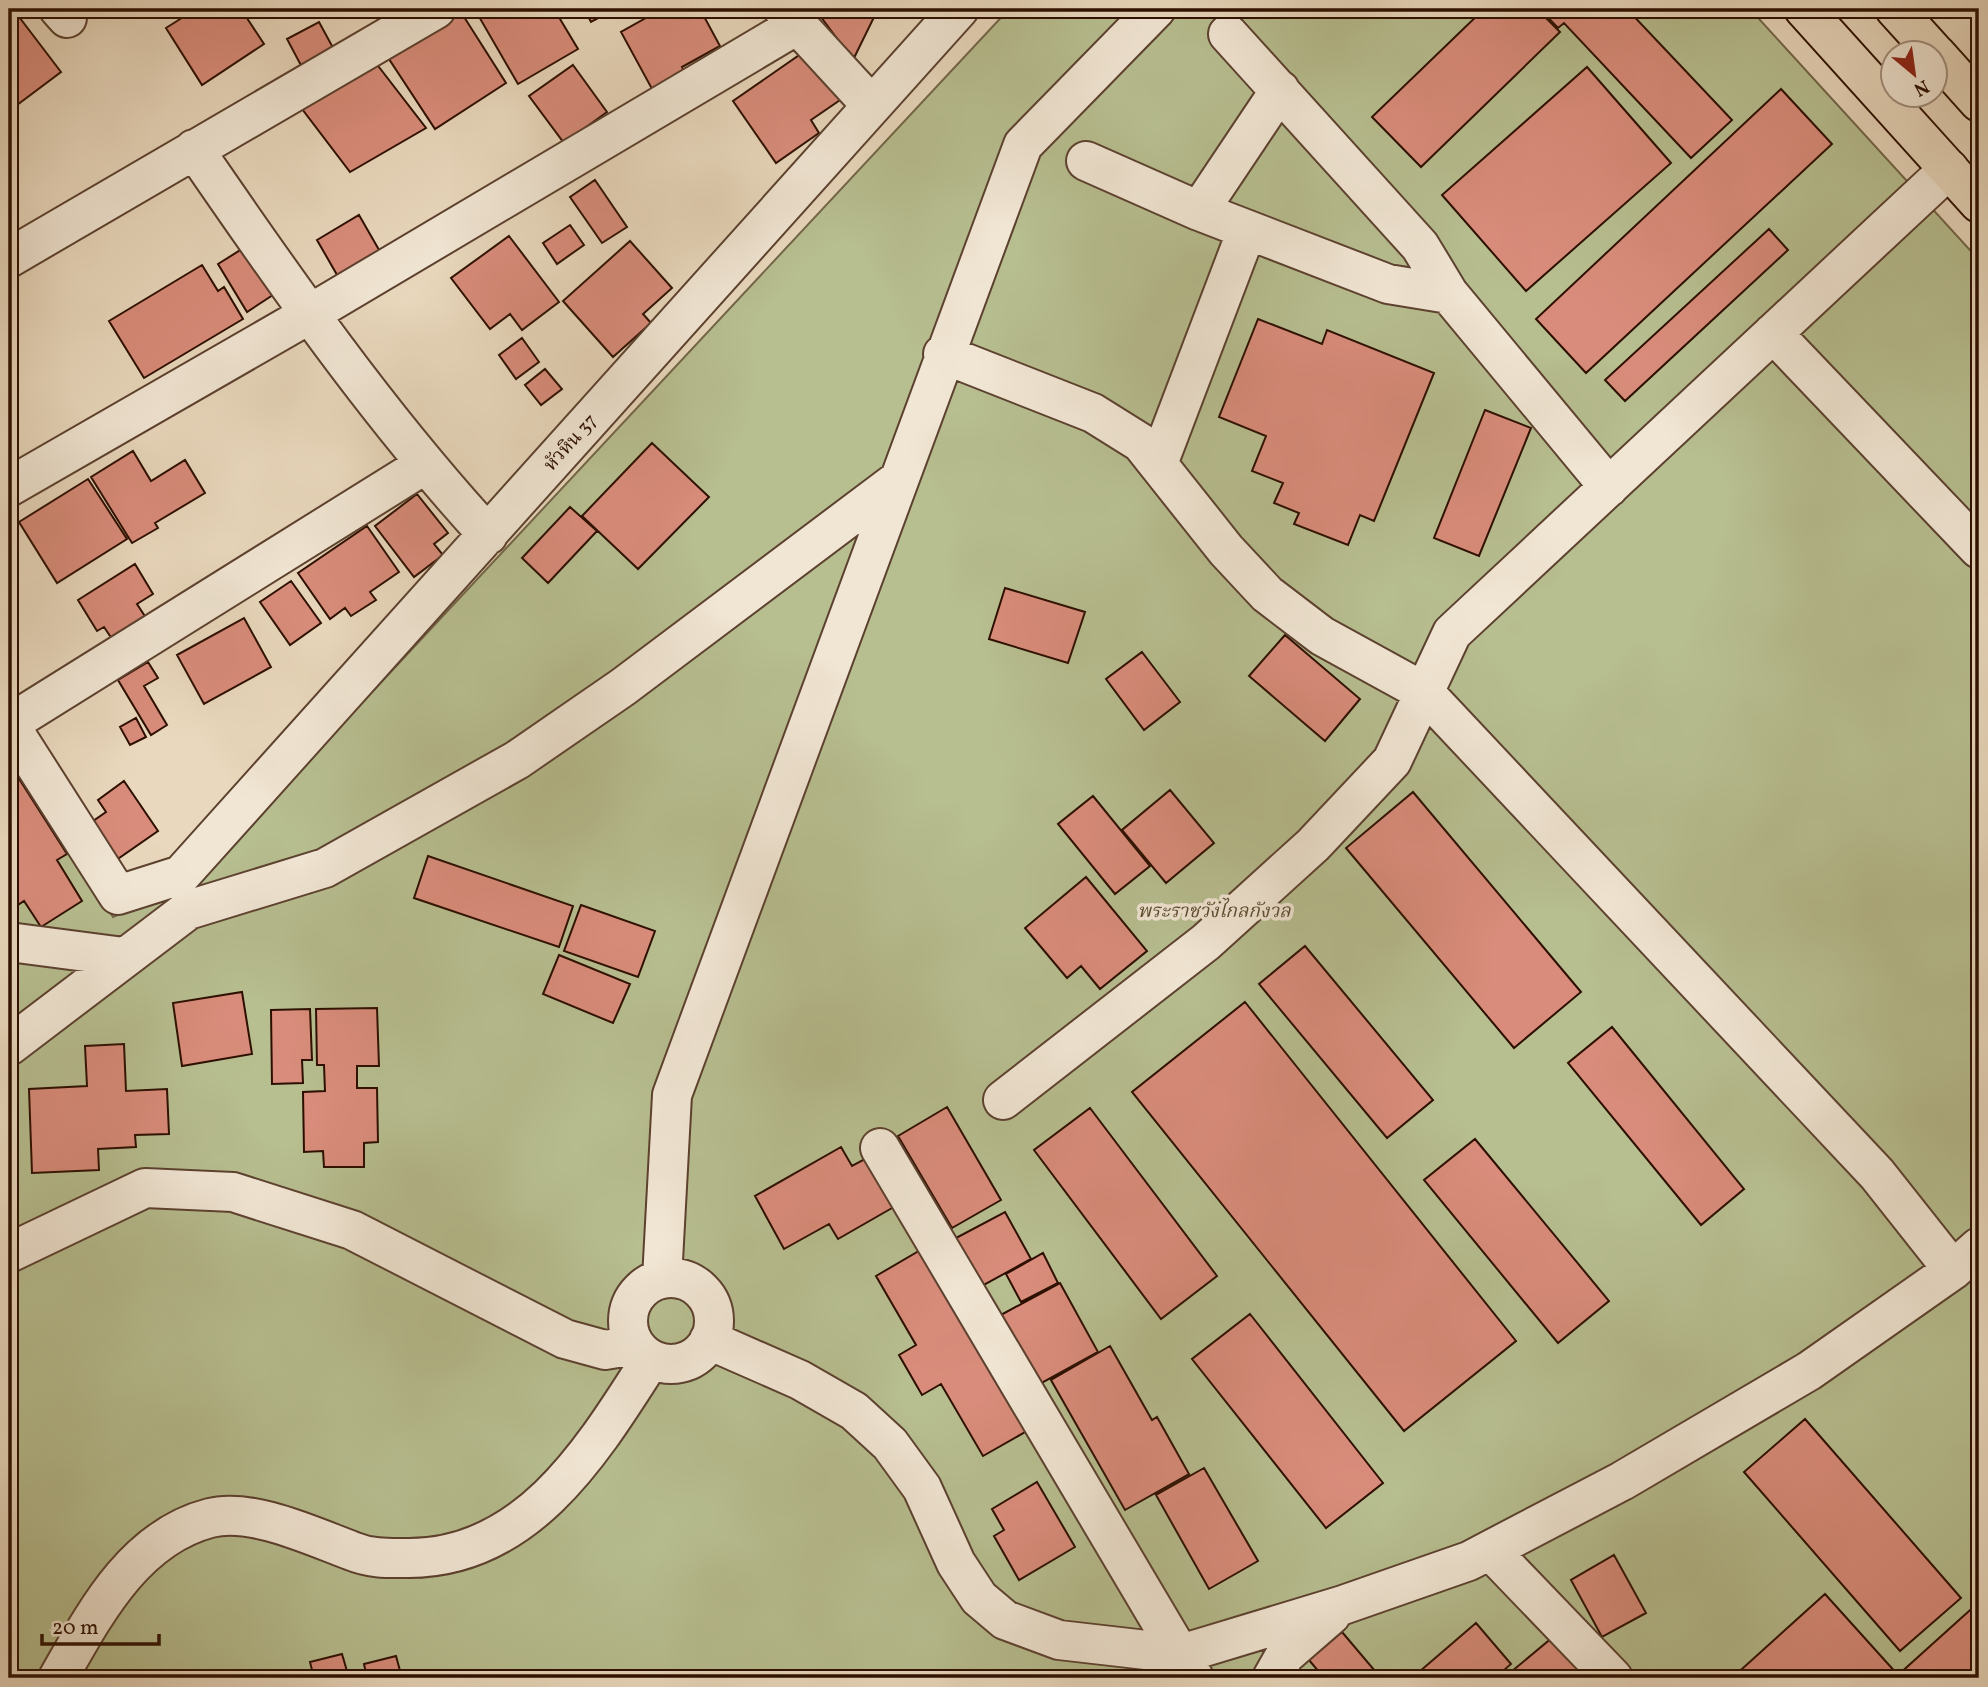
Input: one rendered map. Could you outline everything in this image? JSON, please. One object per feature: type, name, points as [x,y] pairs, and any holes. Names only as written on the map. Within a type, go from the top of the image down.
[{"type":"main road","points":[[1804,9],[1979,203]]},
{"type":"main road","points":[[1895,9],[1921,38]]},
{"type":"main road","points":[[1950,70],[1979,102]]},
{"type":"street","points":[[9,258],[436,9]]},
{"type":"street","name":"หัวหิน 37","points":[[424,465],[9,723],[118,895],[181,875],[959,9]]},
{"type":"street","points":[[662,1279],[672,1095],[943,354],[1023,145],[1156,9]]},
{"type":"street","points":[[9,487],[308,315],[790,17],[872,106]]},
{"type":"street","points":[[1228,34],[1420,246],[1449,294],[1609,487]]},
{"type":"street","points":[[1199,211],[1280,90]]},
{"type":"street","points":[[194,149],[308,315],[424,465],[488,535]]},
{"type":"street","points":[[1086,161],[1199,211],[1388,284],[1449,294]]},
{"type":"street","points":[[1003,1100],[1206,942],[1313,845],[1392,761],[1452,633],[1949,169]]},
{"type":"street","points":[[1158,464],[1247,230]]},
{"type":"street","points":[[1773,333],[1979,549]]},
{"type":"street","points":[[709,1340],[800,1380],[854,1411],[890,1444],[922,1488],[964,1575],[979,1598],[1005,1620],[1059,1640],[1187,1666],[1343,1605],[1469,1561],[1622,1481],[1809,1371],[1966,1258],[1877,1174],[1424,692],[1322,636],[1267,594],[1226,550],[1141,443],[1093,414],[943,354]]},
{"type":"street","points":[[9,1046],[188,910],[325,868],[517,760],[623,687],[897,481]]},
{"type":"street","points":[[9,942],[124,957]]},
{"type":"street","points":[[880,1148],[1187,1666]]},
{"type":"street","points":[[9,1253],[145,1188],[233,1192],[352,1230],[565,1339],[605,1350],[643,1352],[675,1364],[687,1361],[698,1354],[709,1340],[714,1319],[705,1293],[682,1279],[662,1279],[643,1288],[634,1298],[627,1325],[643,1352]]},
{"type":"street","points":[[58,1678],[106,1596],[158,1542],[211,1517],[265,1518],[369,1558],[427,1558],[478,1546],[526,1519],[567,1480],[604,1433],[643,1352]]},
{"type":"street","points":[[1490,1550],[1613,1678]]},
{"type":"street","points":[[1272,1678],[1285,1655],[1343,1605]]},
{"type":"green space","name":"พระราชวังไกลกังวล","points":[[1009,9],[1750,9],[1979,260],[1979,1678],[9,1678],[9,747],[113,917],[193,884]]},
{"type":"building","points":[[9,9],[13,9],[61,72],[9,111]]},
{"type":"building","points":[[196,9],[241,9],[264,44],[202,85],[166,28]]},
{"type":"building","points":[[459,9],[506,83],[435,129],[387,56]]},
{"type":"building","points":[[489,9],[554,9],[578,49],[518,84],[478,15]]},
{"type":"building","points":[[584,9],[615,9],[591,22]]},
{"type":"building","points":[[662,9],[700,9],[720,46],[682,67],[690,82],[658,100],[621,32]]},
{"type":"building","points":[[815,9],[878,9],[853,60]]},
{"type":"building","points":[[1484,9],[1537,9],[1560,32],[1421,167],[1372,117]]},
{"type":"building","points":[[1540,9],[1627,9],[1732,120],[1691,158],[1564,23],[1558,28]]},
{"type":"building","points":[[319,22],[337,55],[305,73],[287,39]]},
{"type":"building","points":[[808,49],[843,98],[811,120],[819,133],[776,163],[733,101]]},
{"type":"building","points":[[372,58],[426,128],[350,172],[296,101]]},
{"type":"building","points":[[573,65],[607,112],[564,143],[529,96]]},
{"type":"building","points":[[1587,67],[1671,163],[1526,291],[1442,195]]},
{"type":"building","points":[[1781,89],[1832,144],[1586,373],[1536,319]]},
{"type":"building","points":[[595,180],[627,227],[602,243],[570,197]]},
{"type":"building","points":[[359,215],[386,262],[344,287],[317,240]]},
{"type":"building","points":[[570,225],[584,245],[557,264],[543,243]]},
{"type":"building","points":[[1769,229],[1788,250],[1625,401],[1605,380]]},
{"type":"building","points":[[509,236],[559,302],[522,330],[510,314],[490,329],[451,278]]},
{"type":"building","points":[[630,241],[672,288],[643,314],[651,323],[613,357],[563,301]]},
{"type":"building","points":[[250,244],[279,291],[247,312],[218,264]]},
{"type":"building","points":[[202,265],[218,291],[224,287],[243,319],[144,378],[109,321]]},
{"type":"building","points":[[1258,319],[1322,344],[1327,330],[1434,373],[1374,521],[1360,515],[1348,545],[1294,524],[1299,513],[1274,503],[1283,483],[1252,471],[1266,436],[1219,417]]},
{"type":"building","points":[[522,338],[539,362],[516,379],[499,355]]},
{"type":"building","points":[[545,369],[562,389],[541,405],[525,385]]},
{"type":"building","points":[[1485,410],[1531,428],[1479,556],[1434,538]]},
{"type":"building","points":[[652,443],[709,497],[638,569],[582,516]]},
{"type":"building","points":[[133,451],[151,481],[185,460],[205,493],[155,523],[158,528],[132,543],[91,477]]},
{"type":"building","points":[[88,479],[127,539],[57,583],[19,522]]},
{"type":"building","points":[[417,494],[448,533],[434,544],[443,555],[414,577],[375,526]]},
{"type":"building","points":[[570,507],[597,531],[548,583],[522,558]]},
{"type":"building","points":[[367,526],[399,572],[370,592],[376,600],[351,616],[345,608],[330,619],[298,573]]},
{"type":"building","points":[[135,564],[153,594],[137,604],[150,624],[116,645],[104,627],[97,631],[78,600]]},
{"type":"building","points":[[291,581],[321,623],[290,645],[260,602]]},
{"type":"building","points":[[1005,588],[1085,612],[1068,663],[989,639]]},
{"type":"building","points":[[244,618],[271,667],[204,704],[177,655]]},
{"type":"building","points":[[1285,635],[1360,699],[1325,741],[1249,676]]},
{"type":"building","points":[[1142,652],[1180,702],[1144,730],[1106,679]]},
{"type":"building","points":[[148,662],[158,678],[144,686],[167,725],[151,735],[118,680]]},
{"type":"building","points":[[136,718],[146,737],[130,745],[120,727]]},
{"type":"building","points":[[9,763],[67,854],[57,860],[82,901],[41,927],[24,901],[9,911]]},
{"type":"building","points":[[124,781],[158,831],[109,865],[83,828],[106,812],[98,800]]},
{"type":"building","points":[[1170,790],[1214,843],[1166,883],[1122,830]]},
{"type":"building","points":[[1413,792],[1581,992],[1514,1048],[1346,848]]},
{"type":"building","points":[[1093,796],[1150,866],[1115,894],[1058,824]]},
{"type":"building","points":[[428,856],[573,906],[559,947],[414,898]]},
{"type":"building","points":[[1086,877],[1147,951],[1100,989],[1081,966],[1067,978],[1025,928]]},
{"type":"building","points":[[581,905],[655,931],[638,977],[564,951]]},
{"type":"building","points":[[1305,946],[1433,1100],[1387,1138],[1259,984]]},
{"type":"building","points":[[559,955],[630,984],[613,1023],[543,994]]},
{"type":"building","points":[[242,992],[252,1054],[182,1066],[173,1003]]},
{"type":"building","points":[[1245,1002],[1516,1341],[1404,1431],[1132,1092]]},
{"type":"building","points":[[377,1008],[379,1066],[357,1066],[357,1088],[377,1088],[378,1142],[364,1143],[364,1167],[324,1167],[323,1151],[304,1152],[303,1092],[325,1091],[324,1065],[317,1065],[316,1009]]},
{"type":"building","points":[[310,1009],[312,1060],[302,1060],[303,1083],[272,1084],[271,1010]]},
{"type":"building","points":[[1612,1027],[1744,1189],[1701,1225],[1568,1063]]},
{"type":"building","points":[[124,1044],[126,1091],[167,1089],[169,1134],[135,1135],[136,1147],[98,1149],[99,1170],[32,1173],[29,1089],[87,1086],[85,1046]]},
{"type":"building","points":[[947,1107],[1001,1200],[952,1228],[898,1136]]},
{"type":"building","points":[[1090,1108],[1217,1276],[1161,1319],[1034,1150]]},
{"type":"building","points":[[1475,1139],[1609,1301],[1558,1343],[1424,1180]]},
{"type":"building","points":[[841,1147],[852,1166],[878,1152],[906,1200],[838,1239],[829,1224],[784,1249],[755,1196]]},
{"type":"building","points":[[9,1189],[17,1205],[9,1209]]},
{"type":"building","points":[[1005,1212],[1031,1259],[982,1286],[956,1238]]},
{"type":"building","points":[[929,1245],[1034,1427],[983,1456],[941,1384],[922,1395],[899,1355],[916,1345],[876,1276]]},
{"type":"building","points":[[1043,1253],[1058,1283],[1021,1302],[1006,1274]]},
{"type":"building","points":[[1060,1283],[1098,1352],[1038,1385],[999,1316]]},
{"type":"building","points":[[1250,1314],[1383,1483],[1326,1528],[1192,1359]]},
{"type":"building","points":[[1110,1346],[1152,1420],[1157,1417],[1189,1474],[1125,1510],[1051,1380]]},
{"type":"building","points":[[1805,1419],[1961,1598],[1900,1651],[1744,1472]]},
{"type":"building","points":[[1204,1468],[1258,1561],[1209,1589],[1156,1495]]},
{"type":"building","points":[[1037,1482],[1075,1547],[1019,1580],[994,1536],[1004,1530],[992,1509]]},
{"type":"building","points":[[1614,1555],[1646,1613],[1602,1637],[1571,1580]]},
{"type":"building","points":[[1825,1594],[1898,1675],[1979,1602],[1979,1678],[1732,1678]]},
{"type":"building","points":[[1476,1623],[1511,1664],[1495,1678],[1412,1678]]},
{"type":"building","points":[[1342,1632],[1381,1678],[1324,1678],[1309,1660]]},
{"type":"building","points":[[1553,1637],[1588,1678],[1516,1678],[1511,1672]]},
{"type":"building","points":[[342,1654],[349,1678],[314,1678],[310,1662]]},
{"type":"building","points":[[396,1656],[402,1678],[367,1678],[364,1664]]}]
